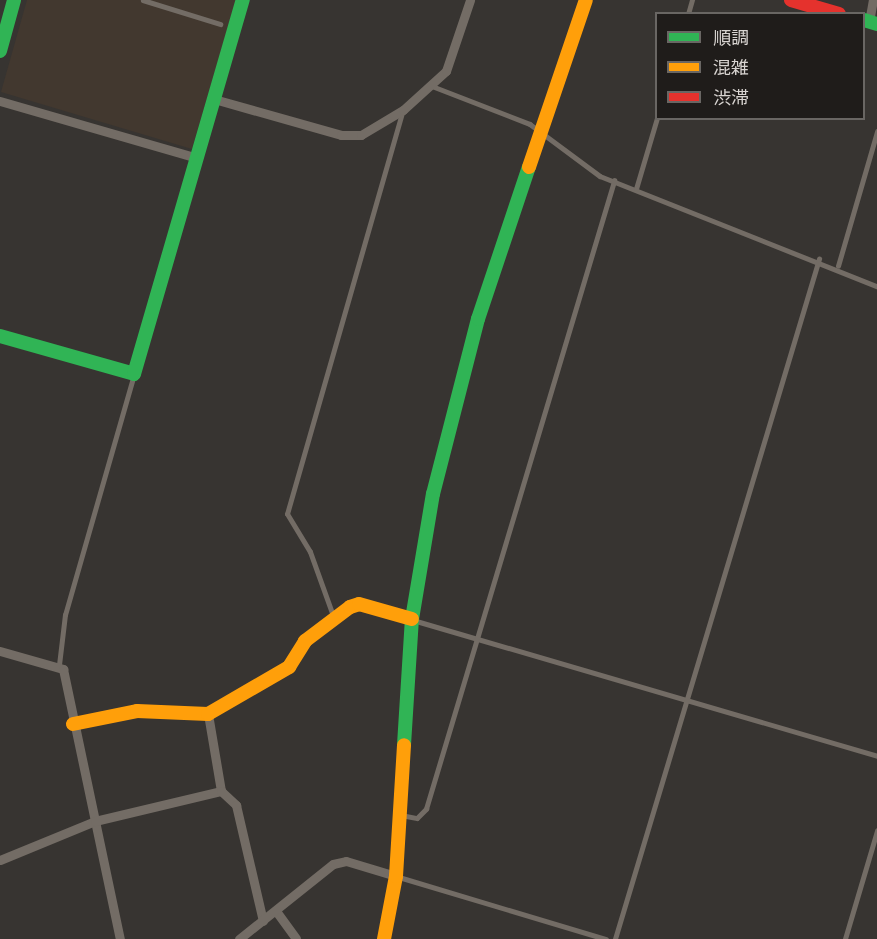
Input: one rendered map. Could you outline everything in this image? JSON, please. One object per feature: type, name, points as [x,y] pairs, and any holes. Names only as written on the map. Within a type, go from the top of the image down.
[{"type":"street","points":[[0,51],[14,0]]},
{"type":"street","points":[[0,336],[134,374],[243,0]]},
{"type":"street","points":[[214,99],[352,137],[403,110],[432,86],[455,53],[470,0]]},
{"type":"street","points":[[384,939],[396,876],[412,619],[433,494],[460,380],[586,0]]},
{"type":"street","points":[[791,0],[832,12]]},
{"type":"street","points":[[870,22],[873,0]]},
{"type":"street","points":[[0,101],[197,158]]},
{"type":"street","points":[[73,724],[137,711],[208,714],[289,667],[305,641],[359,604],[412,619]]},
{"type":"street","points":[[0,651],[59,665],[120,939]]},
{"type":"street","points":[[208,714],[221,790],[236,805],[263,921]]},
{"type":"street","points":[[0,860],[95,821],[221,790]]},
{"type":"street","points":[[239,939],[341,861],[396,876]]},
{"type":"street","points":[[276,911],[296,939]]},
{"type":"lane","points":[[143,0],[220,24]]},
{"type":"lane","points":[[432,86],[504,109],[543,132],[591,171],[838,266],[877,286]]},
{"type":"lane","points":[[334,619],[310,552],[287,514],[403,110]]},
{"type":"lane","points":[[636,189],[656,120]]},
{"type":"lane","points":[[838,266],[877,132]]},
{"type":"lane","points":[[401,815],[417,818],[426,809],[614,181]]},
{"type":"lane","points":[[615,939],[819,259]]},
{"type":"lane","points":[[59,665],[65,615],[134,374]]},
{"type":"lane","points":[[412,619],[877,756]]},
{"type":"lane","points":[[845,939],[877,831]]},
{"type":"lane","points":[[396,876],[606,939]]},
{"type":"shaded area","points":[[27,0],[236,0],[192,149],[1,92]]},
{"type":"traffic: fast","points":[[0,51],[14,0]]},
{"type":"traffic: fast","points":[[0,336],[134,374],[243,0]]},
{"type":"traffic: fast","points":[[865,20],[877,24]]},
{"type":"traffic: fast","points":[[404,745],[412,619],[433,494],[478,319],[529,167]]},
{"type":"traffic: slow","points":[[529,167],[586,0]]},
{"type":"traffic: slow","points":[[73,724],[137,711],[208,714],[289,667],[305,641],[350,607],[359,604],[412,619]]},
{"type":"traffic: slow","points":[[384,939],[396,876],[404,745]]},
{"type":"traffic: jam","points":[[791,0],[832,12]]}]
